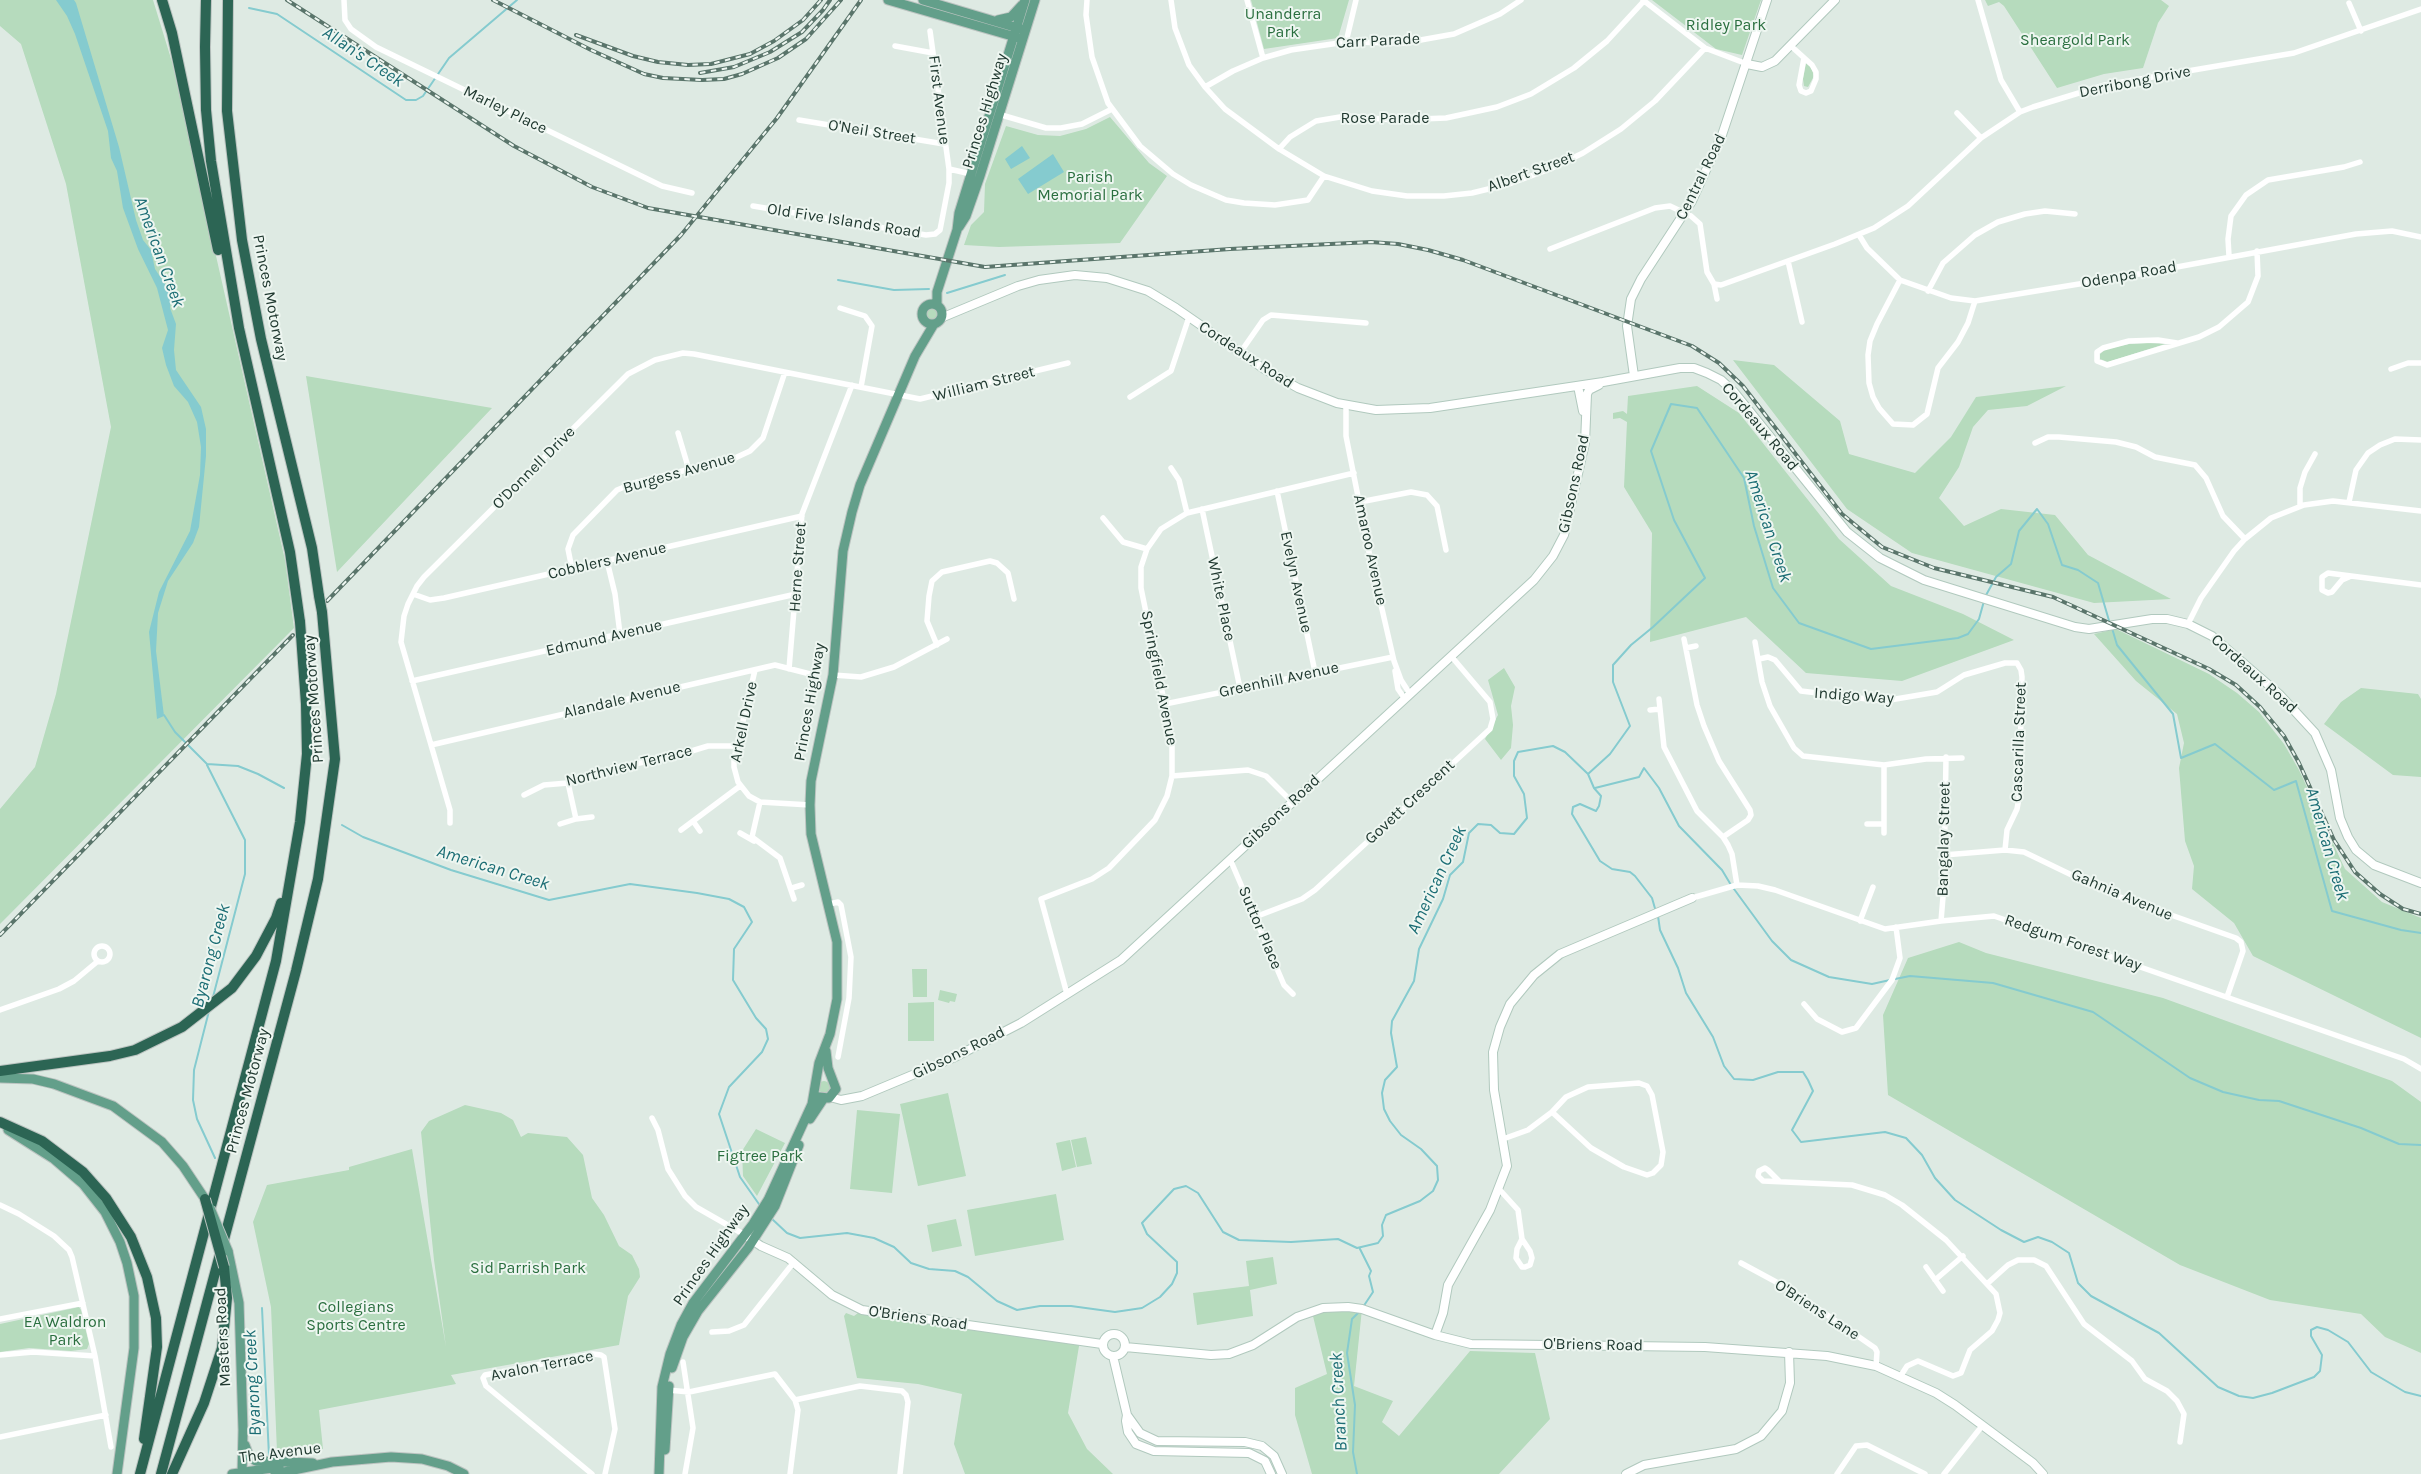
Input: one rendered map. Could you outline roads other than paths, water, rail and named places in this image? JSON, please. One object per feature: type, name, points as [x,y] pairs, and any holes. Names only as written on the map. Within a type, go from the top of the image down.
[{"type":"highway","points":[[162,0],[172,33],[224,274],[239,328]]},
{"type":"highway","name":"Princes Motorway","points":[[140,1474],[276,961],[300,822],[307,754],[306,695],[300,622],[290,552],[239,328],[211,161],[206,110],[206,0]]},
{"type":"highway","name":"Princes Motorway","points":[[161,1474],[294,980],[318,879],[335,759],[322,612],[312,548],[261,339],[242,240],[228,111],[228,0]]},
{"type":"highway","points":[[0,1071],[82,1061],[135,1050],[163,1038],[195,1018],[232,988],[256,956],[276,918],[288,882],[300,822]]},
{"type":"highway","points":[[0,1122],[42,1141],[82,1172],[106,1198],[119,1216],[141,1260],[151,1295],[157,1347],[146,1427],[137,1474]]},
{"type":"highway","points":[[172,1474],[204,1403],[222,1348],[227,1298],[224,1266],[205,1199]]},
{"type":"main road","points":[[888,0],[1018,38]]},
{"type":"main road","points":[[923,0],[1022,29]]},
{"type":"main road","name":"Princes Highway","points":[[816,1080],[819,1063],[826,1048],[835,1013],[838,982],[837,942],[811,834],[811,781],[833,675],[843,551],[860,485],[922,342],[937,312],[937,292],[957,230],[966,216],[991,112],[1008,57],[1035,0]]},
{"type":"main road","points":[[993,20],[1011,17],[1024,1]]},
{"type":"main road","name":"Princes Highway","points":[[1022,29],[1024,1]]},
{"type":"main road","points":[[990,30],[1003,41],[1008,57]]},
{"type":"main road","name":"Princes Highway","points":[[976,175],[1000,114],[1018,38]]},
{"type":"main road","name":"Princes Highway","points":[[922,342],[924,321],[922,309],[937,312]]},
{"type":"main road","points":[[924,321],[937,312]]},
{"type":"main road","name":"Princes Highway","points":[[826,1048],[826,1062],[831,1078]]},
{"type":"main road","points":[[824,1076],[831,1078],[836,1087],[827,1098],[814,1092],[816,1080],[824,1076]]},
{"type":"main road","name":"Masters Road","points":[[0,1078],[33,1079],[54,1084],[113,1106],[162,1142],[183,1166],[205,1199],[214,1215],[228,1252],[239,1302],[243,1430],[242,1473]]},
{"type":"main road","name":"Princes Highway","points":[[665,1474],[668,1390],[677,1351],[705,1302],[753,1241],[768,1200],[812,1104],[814,1092]]},
{"type":"main road","name":"Princes Highway","points":[[659,1474],[661,1398],[670,1354],[681,1325],[693,1303],[745,1235],[757,1226],[776,1206],[806,1125],[827,1098]]},
{"type":"main road","points":[[0,1127],[32,1143],[83,1184],[105,1212],[120,1242],[127,1263],[134,1296],[134,1348],[117,1474]]},
{"type":"main road","name":"Masters Road","points":[[243,1430],[248,1454],[256,1461],[332,1462]]},
{"type":"main road","name":"The Avenue","points":[[232,1474],[384,1457],[422,1458],[448,1466],[464,1474]]},
{"type":"main road","name":"The Avenue","points":[[276,1474],[332,1462]]},
{"type":"street","name":"Marley Place","points":[[344,0],[345,20],[351,29],[376,47],[662,186],[692,194]]},
{"type":"street","points":[[1087,0],[1086,15],[1092,57],[1112,109],[1129,133],[1153,159],[1191,184],[1226,200],[1259,205],[1302,203],[1314,195],[1324,176]]},
{"type":"street","name":"Albert Street","points":[[1171,0],[1175,28],[1189,65],[1205,87],[1225,109],[1279,149],[1324,176],[1372,190],[1407,196],[1463,194],[1509,184],[1550,169],[1583,153],[1621,129],[1655,102],[1705,48]]},
{"type":"street","points":[[1247,0],[1263,58]]},
{"type":"street","points":[[1346,42],[1356,0]]},
{"type":"street","name":"Carr Parade","points":[[1205,87],[1233,71],[1263,58],[1291,50],[1346,42],[1404,43],[1454,34],[1500,14],[1521,0]]},
{"type":"street","name":"Central Road","points":[[1634,376],[1627,326],[1631,299],[1641,279],[1686,213],[1722,135],[1767,0]]},
{"type":"street","points":[[1643,1],[1705,48],[1758,67],[1766,66],[1791,46],[1835,0]]},
{"type":"street","points":[[1978,0],[2001,80],[2020,112]]},
{"type":"street","name":"Rose Parade","points":[[1279,149],[1290,137],[1316,121],[1346,116],[1394,120],[1446,118],[1497,107],[1531,94],[1574,68],[1594,52],[1607,41],[1643,1]]},
{"type":"street","points":[[2348,3],[2360,31]]},
{"type":"street","name":"Derribong Drive","points":[[1714,284],[1720,285],[1859,235],[1908,206],[1981,138],[2020,112],[2110,84],[2288,55],[2421,9]]},
{"type":"street","name":"First Avenue","points":[[930,31],[944,144],[949,169],[942,224],[934,234]]},
{"type":"street","points":[[895,46],[933,53]]},
{"type":"street","points":[[1791,46],[1812,65],[1816,75],[1811,91],[1806,93],[1801,91],[1799,85],[1804,58]]},
{"type":"street","points":[[991,112],[1046,128],[1061,128],[1082,124],[1112,109]]},
{"type":"street","points":[[1957,113],[1981,138]]},
{"type":"street","name":"O'Neil Street","points":[[799,120],[944,144]]},
{"type":"street","points":[[2230,256],[2228,239],[2231,216],[2246,194],[2268,180],[2344,167],[2360,162]]},
{"type":"street","points":[[949,169],[976,175]]},
{"type":"street","name":"Old Five Islands Road","points":[[753,206],[934,234]]},
{"type":"street","points":[[1550,249],[1664,206],[1686,213],[1700,224],[1707,272],[1714,284],[1717,299]]},
{"type":"street","points":[[1928,291],[1943,263],[1975,235],[1998,222],[2025,214],[2045,211],[2075,214]]},
{"type":"street","name":"Odenpa Road","points":[[1859,235],[1867,248],[1900,280],[1952,298],[1975,301],[2128,276],[2356,234],[2392,231],[2421,237]]},
{"type":"street","points":[[2177,343],[2158,340],[2129,340],[2103,348],[2097,352],[2097,361],[2107,365],[2199,337],[2219,327],[2248,302],[2258,276],[2257,251]]},
{"type":"street","points":[[1788,261],[1802,322]]},
{"type":"street","name":"Cordeaux Road","points":[[937,312],[959,309],[1028,283],[1075,275],[1123,281],[1148,291],[1240,353],[1298,388],[1349,406],[1376,410],[1416,409],[1689,368],[1707,372],[1722,380],[1734,392],[1842,528],[1855,541],[1880,558],[1914,575],[2075,627],[2100,627],[2166,619],[2188,624],[2212,636],[2229,649],[2290,705],[2315,733],[2331,770],[2340,818],[2352,844],[2374,865],[2421,883]]},
{"type":"street","points":[[1900,280],[1870,340],[1868,355],[1869,383],[1873,397],[1879,408],[1893,424],[1912,425],[1927,414],[1938,368],[1958,342],[1968,323],[1975,301]]},
{"type":"street","points":[[840,308],[865,316],[872,326],[861,386]]},
{"type":"street","points":[[1240,353],[1263,320],[1271,315],[1366,323]]},
{"type":"street","points":[[1130,397],[1171,371],[1189,317]]},
{"type":"street","name":"O'Donnell Drive","points":[[450,823],[450,810],[401,642],[404,616],[413,594],[424,577],[618,383],[638,367],[655,360],[683,354],[852,384],[899,395]]},
{"type":"street","name":"William Street","points":[[899,395],[920,400],[1068,363]]},
{"type":"street","points":[[2391,369],[2408,363],[2421,363]]},
{"type":"street","name":"Burgess Avenue","points":[[572,569],[568,549],[573,535],[617,490],[634,483],[735,458],[750,451],[763,438],[785,372]]},
{"type":"street","name":"Gibsons Road","points":[[827,1098],[841,1100],[856,1098],[920,1073],[1021,1023],[1121,960],[1542,573],[1559,547],[1572,507],[1585,443],[1589,390],[1617,380]]},
{"type":"street","name":"Herne Street","points":[[789,669],[802,516],[852,384]]},
{"type":"street","name":"Gibsons Road","points":[[1578,386],[1586,418]]},
{"type":"street","name":"Amaroo Avenue","points":[[1349,406],[1347,438],[1354,474],[1394,659],[1398,689],[1408,696]]},
{"type":"street","points":[[678,433],[689,470]]},
{"type":"street","points":[[2035,443],[2048,438],[2059,437],[2116,442],[2136,447],[2155,457],[2195,465],[2206,478],[2223,516],[2245,538]]},
{"type":"street","points":[[2349,502],[2356,470],[2368,453],[2380,445],[2395,439],[2421,440]]},
{"type":"street","points":[[2300,506],[2300,488],[2305,472],[2315,454]]},
{"type":"street","points":[[1171,468],[1178,480],[1187,513]]},
{"type":"street","name":"Springfield Avenue","points":[[1067,994],[1041,899],[1092,879],[1109,868],[1155,820],[1167,796],[1172,776],[1172,740],[1142,588],[1141,567],[1147,549],[1161,529],[1187,513],[1354,474]]},
{"type":"street","name":"Evelyn Avenue","points":[[1276,492],[1315,672]]},
{"type":"street","points":[[1360,502],[1411,492],[1427,495],[1437,506],[1446,550]]},
{"type":"street","points":[[2188,624],[2201,598],[2245,538],[2271,518],[2300,506],[2322,502],[2349,502],[2421,511]]},
{"type":"street","name":"White Place","points":[[1202,509],[1240,688]]},
{"type":"street","name":"Cobblers Avenue","points":[[413,594],[430,600],[444,598],[802,516]]},
{"type":"street","points":[[1103,518],[1123,542],[1147,549]]},
{"type":"street","points":[[606,561],[615,594],[620,634]]},
{"type":"street","points":[[937,645],[928,622],[929,596],[932,581],[942,572],[990,561],[997,563],[1008,573],[1014,599]]},
{"type":"street","points":[[2349,577],[2342,580],[2332,592],[2328,593],[2322,590],[2322,577],[2328,573],[2421,585]]},
{"type":"street","name":"Edmund Avenue","points":[[412,682],[796,594]]},
{"type":"street","points":[[833,675],[866,676],[897,666],[948,639]]},
{"type":"street","points":[[1684,639],[1697,705],[1711,744],[1750,810],[1751,815],[1748,820],[1723,837]]},
{"type":"street","points":[[1755,642],[1762,682],[1770,706],[1783,731],[1799,753],[1808,757],[1884,765],[1946,757],[1962,758]]},
{"type":"street","points":[[1686,648],[1696,646]]},
{"type":"street","name":"Govett Crescent","points":[[1255,917],[1302,899],[1315,890],[1490,729],[1493,719],[1490,702],[1452,656]]},
{"type":"street","name":"Indigo Way","points":[[1759,659],[1768,657],[1776,660],[1801,691],[1884,701],[1937,692],[1964,675],[2005,663],[2017,663]]},
{"type":"street","name":"Greenhill Avenue","points":[[1165,704],[1315,672],[1394,659]]},
{"type":"street","name":"Cascarilla Street","points":[[2005,850],[2007,830],[2017,809],[2018,798],[2022,676],[2017,663]]},
{"type":"street","name":"Alandale Avenue","points":[[431,745],[775,666],[814,675]]},
{"type":"street","name":"Arkell Drive","points":[[755,670],[737,746],[734,767],[740,786],[749,796],[760,802]]},
{"type":"street","points":[[1660,699],[1664,747],[1697,811],[1723,837],[1732,854],[1737,885]]},
{"type":"street","points":[[1650,710],[1660,709]]},
{"type":"street","name":"Northview Terrace","points":[[524,795],[544,785],[568,783],[619,767],[675,756],[708,746],[737,746]]},
{"type":"street","name":"Bangalay Street","points":[[1941,921],[1944,885],[1946,757]]},
{"type":"street","points":[[1884,765],[1884,833]]},
{"type":"street","points":[[1172,776],[1248,770],[1266,776],[1292,802]]},
{"type":"street","points":[[568,783],[576,819]]},
{"type":"street","points":[[681,830],[740,786]]},
{"type":"street","points":[[754,841],[751,835],[760,802],[810,805]]},
{"type":"street","points":[[560,824],[592,817]]},
{"type":"street","points":[[693,822],[700,831]]},
{"type":"street","points":[[1867,824],[1884,824]]},
{"type":"street","points":[[740,833],[780,858],[792,888],[794,899]]},
{"type":"street","name":"Gahnia Avenue","points":[[1944,855],[2005,850],[2024,852],[2109,893],[2236,938],[2241,942],[2243,951],[2227,998]]},
{"type":"street","name":"Suttor Place","points":[[1230,859],[1284,984],[1293,994]]},
{"type":"street","name":"Redgum Forest Way","points":[[1435,1335],[1443,1312],[1448,1285],[1490,1210],[1507,1166],[1494,1090],[1494,1052],[1500,1027],[1510,1004],[1546,964],[1560,954],[1692,898],[1737,885],[1746,884],[1776,890],[1860,922],[1885,929],[1994,916],[2404,1059],[2421,1069]]},
{"type":"street","points":[[792,888],[802,885]]},
{"type":"street","points":[[1860,922],[1873,887]]},
{"type":"street","points":[[829,904],[838,902],[841,906],[851,957],[849,998],[838,1057]]},
{"type":"street","points":[[1804,1004],[1817,1019],[1842,1032],[1856,1028],[1892,980],[1900,958],[1896,927]]},
{"type":"street","points":[[0,1010],[59,989],[98,961]]},
{"type":"street","points":[[1503,1139],[1528,1130],[1552,1112],[1566,1096],[1588,1087],[1643,1084],[1652,1095],[1663,1152],[1661,1165],[1653,1173],[1647,1174],[1624,1168],[1591,1148],[1552,1112]]},
{"type":"street","points":[[836,1087],[845,1095],[856,1098]]},
{"type":"street","points":[[652,1118],[658,1130],[668,1169],[685,1196],[696,1208],[745,1235]]},
{"type":"street","points":[[1779,1181],[1852,1184],[1885,1195],[1909,1210],[1963,1256],[1988,1283],[1998,1302],[1998,1320],[1992,1331],[1970,1350],[1961,1373],[1953,1376],[1922,1362],[1914,1361],[1907,1366],[1900,1376]]},
{"type":"street","points":[[1499,1190],[1518,1210],[1522,1239]]},
{"type":"street","points":[[0,1205],[36,1224],[69,1250],[84,1303],[111,1447]]},
{"type":"street","name":"O'Briens Road","points":[[745,1235],[794,1262],[832,1295],[862,1310],[1102,1344],[1107,1336],[1114,1333],[1121,1336],[1125,1347],[1211,1356],[1229,1354],[1253,1345],[1297,1317],[1323,1308],[1334,1307],[1362,1309],[1435,1335],[1471,1344],[1704,1347],[1827,1356],[1876,1366],[1942,1397],[2033,1463],[2043,1474]]},
{"type":"street","points":[[1935,1280],[1963,1256]]},
{"type":"street","points":[[1988,1283],[2018,1260],[2034,1260],[2046,1266],[2084,1324],[2097,1336],[2132,1361],[2145,1379],[2167,1391],[2177,1401],[2184,1414],[2180,1442]]},
{"type":"street","points":[[712,1332],[729,1331],[744,1325],[794,1262]]},
{"type":"street","name":"O'Briens Lane","points":[[1741,1263],[1791,1290],[1875,1348],[1877,1352],[1876,1366]]},
{"type":"street","points":[[1926,1267],[1943,1291]]},
{"type":"street","points":[[0,1319],[84,1303]]},
{"type":"street","points":[[1102,1344],[1105,1352],[1112,1356],[1119,1355],[1125,1347]]},
{"type":"street","points":[[0,1355],[33,1352],[95,1356]]},
{"type":"street","points":[[1626,1474],[1644,1465],[1736,1449],[1761,1436],[1782,1411],[1790,1383],[1789,1352]]},
{"type":"street","name":"Avalon Terrace","points":[[592,1474],[486,1386],[483,1378],[488,1373],[593,1354],[604,1357],[615,1429],[605,1474]]},
{"type":"street","points":[[1112,1356],[1127,1415],[1140,1433],[1150,1440],[1163,1442],[1251,1443],[1267,1450],[1276,1460],[1282,1474]]},
{"type":"street","points":[[683,1362],[693,1428],[692,1443],[685,1474]]},
{"type":"street","points":[[668,1390],[689,1392],[775,1374],[795,1400],[798,1410],[790,1474]]},
{"type":"street","points":[[795,1400],[860,1386],[902,1391],[906,1395],[908,1402],[900,1474]]},
{"type":"street","points":[[0,1437],[106,1415]]},
{"type":"street","points":[[1127,1415],[1126,1422],[1132,1441],[1141,1447],[1154,1451],[1249,1453],[1260,1457],[1270,1470],[1276,1460]]},
{"type":"street","points":[[1944,1474],[1982,1426]]},
{"type":"street","points":[[1837,1474],[1856,1446],[1867,1445],[1925,1474]]},
{"type":"water","points":[[56,0],[74,0],[76,3],[119,147],[136,220],[143,240],[151,250],[155,269],[167,287],[171,299],[170,308],[176,324],[174,350],[176,370],[201,407],[206,429],[206,456],[199,527],[193,543],[168,581],[158,613],[156,651],[164,716],[157,719],[149,632],[159,592],[190,531],[200,475],[201,447],[197,422],[188,402],[174,386],[166,365],[162,348],[168,330],[157,288],[138,249],[123,208],[117,171],[111,158],[108,131],[75,34],[67,16]]},
{"type":"water","points":[[1022,146],[1030,158],[1011,169],[1005,159]]},
{"type":"water","points":[[1053,154],[1064,172],[1028,194],[1018,179]]},
{"type":"waterway","name":"Allan's Creek","points":[[249,8],[277,14],[406,100],[416,100],[423,96],[449,58],[517,0]]},
{"type":"waterway","points":[[947,293],[1005,275]]},
{"type":"waterway","points":[[838,280],[894,290],[929,289]]},
{"type":"waterway","name":"American Creek","points":[[771,1218],[787,1233],[800,1238],[847,1233],[874,1238],[894,1247],[911,1263],[929,1269],[955,1271],[968,1277],[997,1301],[1017,1310],[1040,1306],[1071,1306],[1115,1312],[1142,1308],[1160,1297],[1172,1284],[1177,1273],[1177,1262],[1147,1234],[1142,1223],[1174,1189],[1186,1186],[1198,1193],[1223,1232],[1239,1240],[1291,1242],[1338,1239],[1357,1248],[1378,1243],[1383,1236],[1382,1225],[1386,1215],[1420,1201],[1433,1191],[1438,1180],[1437,1166],[1421,1149],[1401,1135],[1390,1121],[1384,1109],[1382,1093],[1385,1080],[1397,1067],[1391,1033],[1392,1021],[1414,981],[1419,949],[1443,899],[1450,875],[1463,862],[1469,833],[1478,824],[1491,825],[1500,833],[1514,834],[1527,818],[1524,794],[1514,776],[1514,761],[1518,752],[1553,746],[1565,752],[1588,774],[1610,754],[1630,726],[1613,682],[1613,665],[1631,645],[1705,578],[1674,520],[1651,451],[1671,404],[1697,408],[1744,478],[1754,526],[1773,588],[1799,623],[1871,649],[1958,638],[1968,634],[1979,619],[1984,601]]},
{"type":"waterway","name":"American Creek","points":[[1985,597],[1996,577],[2011,564],[2019,531],[2037,509],[2048,524],[2062,565],[2078,570],[2098,583],[2110,624]]},
{"type":"waterway","name":"American Creek","points":[[2112,628],[2117,645],[2173,714],[2181,758],[2215,744],[2274,790],[2296,781],[2332,911],[2401,930],[2421,933]]},
{"type":"waterway","name":"American Creek","points":[[164,715],[175,732],[207,764],[238,766],[284,788]]},
{"type":"waterway","name":"Byarong Creek","points":[[207,765],[245,840],[245,874],[213,997]]},
{"type":"waterway","points":[[1595,788],[1639,777],[1644,768],[1659,788],[1679,826],[1722,870],[1731,885]]},
{"type":"waterway","points":[[1588,774],[1594,788],[1601,796],[1599,806],[1596,811],[1580,804],[1573,807],[1572,814],[1600,861],[1612,869],[1630,872],[1635,876],[1652,898],[1656,912]]},
{"type":"waterway","name":"American Creek","points":[[342,825],[363,837],[451,870],[549,900],[630,884],[729,899],[744,907],[752,922],[734,949],[733,980],[756,1018],[766,1029],[768,1039],[762,1052],[729,1087],[719,1114],[740,1177],[761,1207]]},
{"type":"waterway","points":[[1734,889],[1772,941],[1791,960],[1829,977],[1872,984],[1890,980]]},
{"type":"waterway","points":[[1658,916],[1660,930],[1678,968],[1686,993],[1713,1037],[1724,1066],[1734,1079],[1753,1080],[1778,1072],[1803,1072],[1813,1091],[1792,1130],[1801,1142],[1885,1132],[1906,1138],[1922,1155],[1935,1178],[1955,1200],[2001,1230],[2024,1242],[2038,1237],[2052,1242],[2069,1253],[2078,1283],[2091,1296],[2159,1333],[2218,1387],[2239,1396],[2253,1398],[2314,1377],[2320,1371],[2322,1355],[2311,1336],[2311,1330],[2317,1327],[2328,1330],[2348,1342],[2371,1372],[2405,1392],[2421,1396]]},
{"type":"waterway","points":[[1895,979],[1910,976],[1993,983],[2093,1012],[2190,1078],[2223,1092],[2259,1100],[2279,1101],[2361,1128],[2399,1144],[2421,1145]]},
{"type":"waterway","name":"Byarong Creek","points":[[209,1011],[194,1070],[193,1100],[197,1119],[215,1158]]},
{"type":"waterway","name":"Branch Creek","points":[[1360,1249],[1371,1271],[1369,1276],[1373,1292],[1363,1307]]},
{"type":"waterway","name":"Byarong Creek","points":[[262,1308],[269,1456]]},
{"type":"waterway","name":"Branch Creek","points":[[1357,1474],[1353,1452],[1355,1405],[1347,1353],[1352,1319],[1360,1311]]},
{"type":"railway","points":[[287,0],[514,146],[592,187],[648,208],[985,267],[1230,249],[1371,242],[1398,244],[1463,260],[1692,346],[1719,363],[1743,386],[1842,514],[1882,547],[1934,568],[2053,597],[2209,669],[2236,685],[2260,707],[2284,736],[2299,763],[2334,840],[2355,872],[2380,894],[2403,909],[2421,914]]},
{"type":"railway","points":[[493,0],[591,50],[644,74],[663,78],[702,80],[724,79],[742,74],[778,58],[806,39],[841,0]]},
{"type":"railway","points":[[576,35],[633,56],[658,62],[688,65],[711,64],[750,54],[774,41],[803,20],[821,0]]},
{"type":"railway","points":[[700,73],[734,67],[770,52],[802,32],[830,0]]},
{"type":"railway","points":[[327,601],[681,235],[777,118],[861,0]]},
{"type":"railway","points":[[0,935],[293,635]]},
{"type":"park label","name":"Unanderra Park","points":[[1283,23]]},
{"type":"park label","name":"Ridley Park","points":[[1726,25]]},
{"type":"park label","name":"Sheargold Park","points":[[2075,40]]},
{"type":"park label","name":"Parish Memorial Park","points":[[1090,186]]},
{"type":"park label","name":"Figtree Park","points":[[760,1156]]},
{"type":"park label","name":"Sid Parrish Park","points":[[528,1268]]},
{"type":"park label","name":"Collegians Sports Centre","points":[[356,1316]]},
{"type":"park label","name":"EA Waldron Park","points":[[65,1331]]}]
